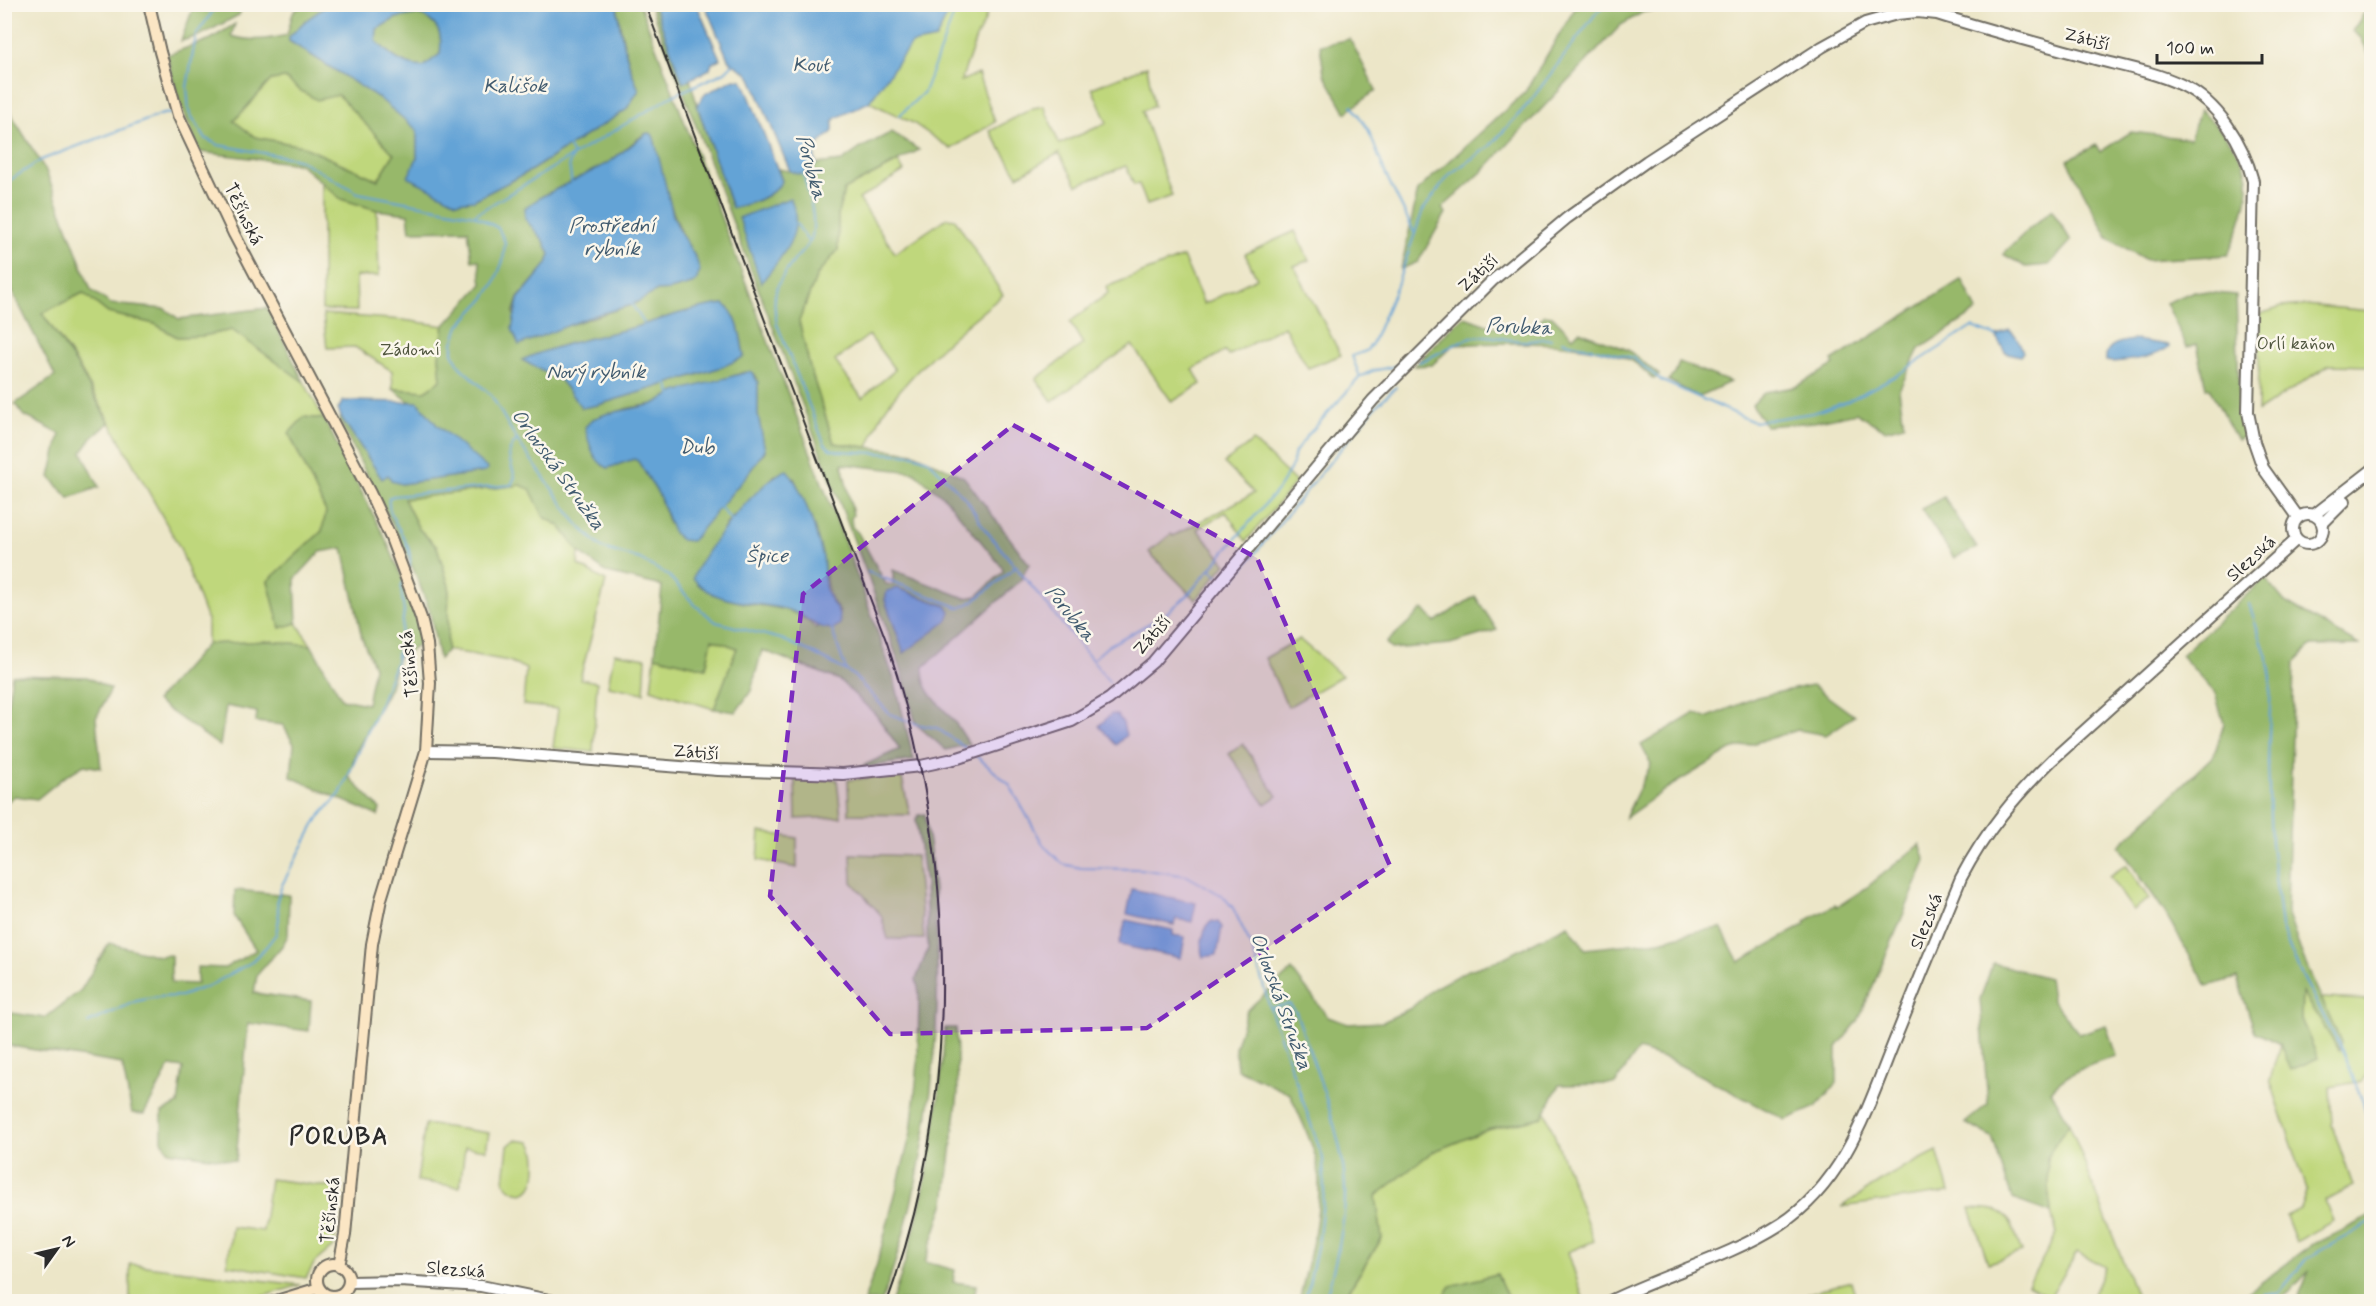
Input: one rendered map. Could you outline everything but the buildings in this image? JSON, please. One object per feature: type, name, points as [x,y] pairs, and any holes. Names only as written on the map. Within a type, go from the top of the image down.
[{"type":"main road","name":"Těšínská","points":[[149,4],[175,107],[234,234],[370,493],[412,590],[421,618],[429,667],[430,700],[426,751],[381,899],[372,944],[346,1226],[339,1266]]},
{"type":"main road","points":[[330,1265],[339,1266],[347,1273],[349,1282],[339,1298],[325,1294],[319,1288],[317,1278],[321,1269],[330,1265]]},
{"type":"main road","points":[[273,1302],[319,1288]]},
{"type":"street","name":"Zátiší","points":[[426,751],[492,752],[718,770],[843,774],[921,766],[958,758],[1072,721],[1109,699],[1152,662],[1373,400],[1492,281],[1567,218],[1642,164],[1822,47],[1865,23],[1897,14],[1917,12],[1937,14],[2144,72],[2183,86],[2209,104],[2232,131],[2247,158],[2253,181],[2248,412],[2254,442],[2263,468],[2298,517]]},
{"type":"street","points":[[2314,515],[2372,470]]},
{"type":"street","points":[[2322,524],[2314,515],[2306,514],[2298,517],[2293,525],[2297,539],[2305,543],[2314,542],[2320,537],[2322,524],[2331,513],[2372,479]]},
{"type":"street","name":"Slezská","points":[[1608,1302],[1743,1245],[1787,1219],[1824,1186],[1856,1135],[1961,879],[1994,824],[2021,791],[2052,760],[2297,539]]},
{"type":"street","name":"Slezská","points":[[349,1282],[400,1281],[481,1286],[559,1302]]},
{"type":"highlighted area","points":[[1013,425],[1257,558],[1390,866],[1147,1028],[890,1034],[770,896],[803,594]]},
{"type":"green space","points":[[194,5],[243,5],[239,15],[201,35],[181,41]]},
{"type":"green space","points":[[303,5],[328,5],[305,21],[289,37],[289,41],[379,98],[417,130],[417,182],[456,202],[474,200],[530,171],[626,110],[639,90],[625,48],[617,5],[640,5],[859,580],[895,682],[914,760],[858,768],[900,749],[876,715],[839,680],[762,650],[751,691],[736,712],[714,709],[737,648],[712,639],[706,668],[655,656],[662,586],[607,573],[579,552],[560,526],[544,517],[530,489],[520,485],[404,499],[419,529],[437,547],[449,586],[447,650],[439,659],[430,612],[416,575],[339,420],[341,417],[382,479],[388,474],[392,481],[401,484],[485,472],[487,469],[436,424],[418,403],[409,401],[393,389],[425,391],[441,380],[439,356],[444,326],[482,284],[479,260],[472,261],[468,230],[410,231],[408,214],[377,210],[341,199],[300,164],[200,152],[178,98],[167,55],[211,39],[235,24],[231,36],[238,38],[259,40],[287,35],[293,12]],"holes":[[[285,78],[317,100],[338,95],[394,154],[378,180],[302,146],[255,137],[234,121],[271,80]],[[650,133],[654,138],[669,201],[696,258],[692,284],[657,291],[631,305],[563,327],[513,314],[518,298],[547,264],[550,254],[544,241],[541,197],[608,163],[644,134]],[[724,304],[733,314],[744,356],[722,367],[598,405],[582,408],[560,380],[522,360],[558,347]],[[744,372],[755,375],[758,382],[758,415],[765,451],[709,519],[669,524],[659,495],[638,461],[634,459],[608,468],[602,465],[593,419],[629,408],[654,404],[675,392],[712,384]],[[775,475],[794,478],[818,539],[828,592],[840,612],[816,628],[795,614],[727,599],[698,584],[726,524]]]},
{"type":"green space","points":[[650,5],[654,5],[683,83],[690,79],[730,204],[751,203],[772,192],[782,181],[778,169],[804,172],[816,164],[842,161],[892,132],[919,150],[844,190],[838,213],[838,250],[817,275],[799,321],[810,368],[834,443],[914,453],[964,477],[1029,564],[1020,581],[924,667],[923,675],[928,689],[969,744],[946,750],[916,724],[900,666]],"holes":[[[842,464],[914,472],[946,499],[1002,567],[1003,572],[977,596],[965,598],[893,570],[893,585],[886,584],[858,533],[852,527],[853,515]],[[885,600],[947,621],[904,652]]]},
{"type":"green space","points":[[952,5],[990,5],[961,81],[978,74],[995,122],[951,149],[913,123],[869,102],[911,43],[936,39]]},
{"type":"green space","points":[[1577,5],[1701,5],[1643,12],[1621,25],[1483,171],[1442,208],[1446,213],[1418,262],[1401,269],[1418,190],[1525,92]]},
{"type":"green space","points":[[2372,5],[2371,59],[2361,38],[2352,31]]},
{"type":"green space","points":[[418,14],[435,25],[441,40],[440,54],[423,67],[397,59],[376,41],[377,29],[396,18]]},
{"type":"green space","points":[[1350,39],[1376,90],[1346,113],[1324,74],[1320,45]]},
{"type":"green space","points":[[1147,66],[1154,106],[1142,111],[1172,196],[1147,205],[1139,184],[1134,185],[1126,166],[1077,185],[1059,153],[1018,176],[990,131],[1033,108],[1044,106],[1059,144],[1107,123],[1092,88]]},
{"type":"green space","points":[[285,78],[301,91],[338,95],[394,154],[378,180],[302,146],[255,137],[234,121],[271,80]]},
{"type":"green space","points":[[8,109],[46,171],[91,290],[111,304],[165,309],[179,319],[267,308],[304,382],[232,330],[203,336],[177,337],[155,324],[108,313],[83,293],[42,313],[77,365],[109,423],[92,438],[82,452],[99,487],[69,498],[50,477],[60,434],[23,415],[15,404],[55,376],[5,277],[4,111]]},
{"type":"green space","points":[[2200,110],[2230,141],[2246,168],[2247,196],[2235,238],[2228,255],[2146,260],[2108,238],[2067,160],[2096,145],[2100,152],[2131,132],[2190,139]]},
{"type":"green space","points":[[898,162],[904,171],[859,199],[895,253],[947,218],[955,219],[1003,295],[942,346],[900,390],[882,414],[868,447],[834,443],[810,368],[799,321],[817,275],[838,250],[838,213],[844,190]],"holes":[[[869,335],[895,370],[862,398],[835,361]]]},
{"type":"green space","points":[[322,182],[341,199],[377,210],[379,276],[356,276],[357,311],[322,310]]},
{"type":"green space","points":[[2052,210],[2071,241],[2049,265],[2026,267],[2003,254],[2029,229]]},
{"type":"green space","points":[[1295,231],[1309,260],[1294,266],[1341,355],[1308,368],[1284,326],[1228,356],[1225,351],[1193,369],[1201,384],[1172,402],[1132,345],[1052,401],[1036,379],[1083,344],[1070,322],[1108,293],[1106,287],[1183,257],[1204,304],[1257,278],[1245,254]]},
{"type":"green space","points":[[1962,279],[1977,311],[1919,349],[1899,390],[1904,425],[1885,430],[1856,413],[1814,422],[1766,426],[1752,405],[1765,392],[1795,387],[1834,365],[1832,361]]},
{"type":"green space","points":[[2194,291],[2236,295],[2239,392],[2245,436],[2237,440],[2209,388],[2206,388],[2197,344],[2187,347],[2166,303]]},
{"type":"green space","points":[[83,293],[108,313],[155,324],[177,337],[203,336],[232,330],[304,382],[324,419],[304,417],[289,434],[326,512],[322,531],[268,581],[280,628],[297,623],[311,645],[269,641],[207,644],[207,620],[180,548],[78,365],[42,313]]},
{"type":"green space","name":"Orlí kaňon","points":[[2305,305],[2371,311],[2371,366],[2329,365],[2258,411],[2260,314],[2282,307]]},
{"type":"green space","name":"Zádomí","points":[[323,314],[403,320],[444,326],[439,356],[441,380],[425,391],[393,389],[392,371],[355,347],[327,348]]},
{"type":"green space","points":[[1545,315],[1552,316],[1573,337],[1579,331],[1628,350],[1659,375],[1654,379],[1632,361],[1613,354],[1569,345],[1544,344],[1453,345],[1432,365],[1414,366],[1456,323],[1465,317],[1490,326],[1529,330]]},
{"type":"green space","points":[[1679,362],[1730,382],[1698,397],[1668,380],[1675,374]]},
{"type":"green space","points":[[304,417],[324,419],[386,540],[410,596],[423,643],[398,657],[390,687],[355,754],[349,777],[380,809],[378,816],[291,777],[294,744],[283,725],[256,722],[257,712],[226,706],[220,746],[156,701],[207,644],[269,641],[311,645],[342,699],[367,704],[374,667],[362,638],[343,548],[320,552],[295,579],[297,623],[280,628],[268,581],[322,531],[326,512],[289,433]]},
{"type":"green space","points":[[1253,441],[1296,482],[1246,541],[1226,512],[1197,529],[1226,564],[1196,600],[1149,552],[1171,534],[1173,536],[1254,493],[1224,463]]},
{"type":"green space","points":[[520,485],[530,488],[544,517],[560,526],[579,552],[578,565],[606,581],[580,679],[597,682],[593,752],[553,748],[558,709],[523,705],[526,669],[509,661],[447,650],[449,586],[437,547],[419,529],[404,499]]},
{"type":"green space","points":[[1944,497],[1977,548],[1954,558],[1921,509]]},
{"type":"green space","points":[[2265,578],[2285,602],[2359,645],[2311,646],[2294,663],[2287,912],[2304,960],[2341,1042],[2339,1050],[2302,993],[2301,1019],[2318,1058],[2291,1070],[2280,1044],[2255,1032],[2237,978],[2207,986],[2164,911],[2119,846],[2214,755],[2224,724],[2215,693],[2181,655]]},
{"type":"green space","points":[[1475,596],[1497,630],[1450,644],[1391,649],[1386,643],[1423,609],[1435,622]]},
{"type":"green space","points":[[712,639],[737,648],[714,709],[651,689],[655,656],[706,668]]},
{"type":"green space","points":[[1299,639],[1342,676],[1288,707],[1265,658]]},
{"type":"green space","points":[[614,653],[646,658],[644,693],[608,686]]},
{"type":"green space","points":[[12,675],[87,677],[111,689],[96,718],[101,768],[84,765],[64,777],[37,799],[15,796],[5,803],[4,731]]},
{"type":"green space","points":[[1812,685],[1854,716],[1826,735],[1798,730],[1731,750],[1669,787],[1625,818],[1651,764],[1641,745],[1695,713],[1706,718],[1757,697]]},
{"type":"green space","points":[[1243,744],[1277,796],[1265,804],[1229,754]]},
{"type":"green space","points":[[901,774],[910,815],[849,814],[848,780]]},
{"type":"green space","points":[[795,779],[837,779],[841,817],[796,819]]},
{"type":"green space","points":[[925,814],[933,875],[937,936],[934,1060],[927,1122],[916,1183],[901,1242],[882,1301],[864,1301],[877,1264],[911,1133],[918,1063],[919,992],[916,979],[928,949],[925,883],[916,819],[919,815]]},
{"type":"green space","points":[[760,832],[797,838],[797,868],[758,860]]},
{"type":"green space","points":[[1920,844],[1926,861],[1858,1021],[1837,1047],[1837,1083],[1816,1107],[1786,1120],[1670,1060],[1638,1050],[1615,1084],[1559,1085],[1542,1117],[1487,1130],[1432,1152],[1376,1196],[1382,1238],[1342,1301],[1299,1301],[1311,1251],[1319,1197],[1315,1156],[1290,1094],[1237,1069],[1235,1048],[1247,1010],[1292,970],[1328,1017],[1348,1024],[1383,1022],[1411,1008],[1434,988],[1466,971],[1497,961],[1568,925],[1585,949],[1660,941],[1698,931],[1721,928],[1739,962],[1806,924],[1805,921],[1835,905],[1837,907],[1866,888]]},
{"type":"green space","points":[[851,854],[916,856],[924,939],[888,939],[881,915],[852,882]]},
{"type":"green space","points":[[2126,865],[2149,899],[2133,910],[2109,876]]},
{"type":"green space","points":[[235,890],[289,895],[288,935],[282,946],[257,975],[254,993],[311,1001],[309,1031],[248,1023],[236,1161],[169,1151],[162,1141],[162,1112],[178,1104],[183,1068],[170,1066],[144,1114],[132,1113],[122,1064],[5,1045],[5,1012],[45,1018],[81,990],[109,943],[159,956],[171,955],[171,983],[197,984],[197,967],[225,968],[256,950],[234,916]]},
{"type":"green space","points":[[1993,963],[2049,978],[2052,999],[2079,1034],[2106,1025],[2116,1056],[2072,1074],[2051,1091],[2069,1123],[2047,1157],[2051,1213],[2012,1199],[1992,1137],[1965,1123],[1988,1104],[1980,999]]},
{"type":"green space","points":[[2302,992],[2341,1042],[2321,998],[2369,1000],[2371,1072],[2362,1081],[2330,1087],[2332,1125],[2353,1186],[2325,1201],[2333,1221],[2296,1242],[2286,1216],[2300,1209],[2307,1189],[2270,1080],[2280,1044],[2318,1058],[2301,1019]]},
{"type":"green space","points":[[945,1028],[956,1028],[958,1093],[945,1202],[925,1262],[955,1270],[953,1282],[976,1285],[974,1301],[892,1301],[913,1235],[928,1167],[939,1098]]},
{"type":"green space","points":[[1545,1110],[1594,1241],[1568,1252],[1584,1301],[1509,1301],[1497,1274],[1452,1286],[1441,1301],[1342,1302],[1382,1238],[1376,1196],[1432,1152],[1487,1130],[1542,1117]]},
{"type":"green space","points":[[2069,1123],[2138,1301],[2090,1301],[2105,1267],[2077,1252],[2050,1298],[2028,1285],[2057,1233],[2051,1213],[2047,1157]]},
{"type":"green space","points":[[425,1124],[489,1133],[486,1150],[465,1147],[460,1187],[417,1181]]},
{"type":"green space","points":[[515,1140],[530,1142],[536,1157],[533,1183],[528,1190],[520,1193],[506,1185],[504,1181],[508,1146]]},
{"type":"green space","points":[[1937,1151],[1949,1192],[1841,1207],[1892,1174]]},
{"type":"green space","points":[[270,1179],[339,1188],[334,1246],[315,1262],[306,1278],[227,1265],[232,1227],[263,1231]]},
{"type":"green space","points":[[1970,1208],[1994,1210],[2006,1217],[2022,1252],[1988,1263]]},
{"type":"green space","points":[[2371,1216],[2371,1301],[2297,1301],[2309,1271],[2291,1290],[2278,1299],[2262,1302],[2236,1301],[2312,1245]]},
{"type":"green space","points":[[130,1264],[300,1285],[247,1301],[130,1301]]},
{"type":"green space","points":[[1497,1274],[1509,1301],[1441,1301],[1451,1286]]},
{"type":"green space","points":[[1851,1281],[1857,1301],[1809,1301],[1807,1294]]},
{"type":"water","name":"Kališok","points":[[328,5],[617,5],[625,49],[639,90],[626,110],[530,171],[474,200],[456,202],[408,177],[417,158],[417,130],[379,98],[289,41],[289,37],[305,21]],"holes":[[[418,14],[438,29],[441,47],[440,54],[423,67],[397,59],[376,41],[377,29],[396,18]]]},
{"type":"water","points":[[654,5],[697,5],[720,59],[712,63],[710,69],[683,83]]},
{"type":"water","name":"Kout","points":[[705,5],[952,5],[936,39],[911,44],[869,102],[833,121],[833,131],[816,148],[816,164],[813,170],[798,174],[790,171],[751,78],[728,59]]},
{"type":"water","points":[[734,79],[742,80],[745,85],[782,181],[766,196],[732,208],[697,105],[705,94]]},
{"type":"water","name":"Prostřední rybník","points":[[647,133],[652,134],[654,138],[673,215],[681,234],[696,258],[700,271],[696,281],[670,290],[657,291],[632,305],[592,316],[519,345],[512,329],[518,299],[547,264],[550,254],[544,241],[525,219],[525,208],[541,197],[608,163]]},
{"type":"water","points":[[790,198],[794,210],[794,233],[783,254],[761,283],[739,218]]},
{"type":"water","name":"Nový rybník","points":[[724,304],[736,321],[744,357],[722,367],[598,405],[582,408],[560,380],[522,360],[570,343],[684,312]]},
{"type":"water","points":[[2009,330],[2016,336],[2021,346],[2023,352],[2020,356],[2005,352],[1996,336]]},
{"type":"water","points":[[2134,340],[2169,345],[2169,347],[2142,358],[2106,361],[2110,347]]},
{"type":"water","name":"Dub","points":[[751,371],[758,382],[758,415],[765,450],[696,536],[691,541],[681,540],[673,532],[659,495],[638,461],[634,459],[608,468],[603,465],[592,450],[585,427],[593,419],[606,414],[654,404],[675,392]]},
{"type":"water","points":[[343,401],[418,402],[436,424],[488,469],[485,472],[401,484],[392,481],[388,475],[382,479],[341,417],[338,409]]},
{"type":"water","name":"Špice","points":[[787,470],[793,477],[803,499],[824,561],[826,590],[840,618],[840,624],[833,629],[815,624],[792,611],[726,599],[703,588],[693,578],[707,552],[734,517],[763,486],[776,475]]},
{"type":"water","points":[[897,588],[946,606],[950,611],[947,621],[904,653],[885,600],[887,591]]},
{"type":"water","points":[[1111,714],[1118,715],[1126,735],[1116,745],[1099,726]]},
{"type":"water","points":[[1132,889],[1196,903],[1192,922],[1176,919],[1174,925],[1127,914]]},
{"type":"water","points":[[1126,920],[1173,930],[1173,935],[1185,937],[1181,958],[1119,945]]},
{"type":"water","points":[[1212,921],[1218,922],[1222,927],[1217,955],[1203,957],[1201,949],[1203,938],[1206,928]]},
{"type":"waterway","name":"Orlovská Stružka","points":[[218,4],[196,35],[187,87],[189,112],[205,138],[218,145],[298,159],[358,193],[474,215],[498,228],[505,242],[503,261],[494,284],[484,299],[459,326],[453,343],[453,353],[460,367],[491,395],[517,440],[578,525],[602,548],[640,559],[669,576],[695,605],[716,622],[781,639],[811,652],[852,674],[890,714],[916,724],[937,728],[968,750]]},
{"type":"waterway","points":[[900,115],[924,92],[958,4]]},
{"type":"waterway","points":[[1360,377],[1352,356],[1366,351],[1372,344],[1397,285],[1423,210],[1450,174],[1490,146],[1529,103],[1597,12],[1607,4]]},
{"type":"waterway","name":"Porubka","points":[[474,215],[672,96],[725,72],[733,64]]},
{"type":"waterway","points":[[1352,106],[1368,129],[1386,175],[1415,234]]},
{"type":"waterway","points":[[4,184],[41,160],[163,114],[175,113]]},
{"type":"waterway","points":[[568,146],[573,155],[569,164],[572,185]]},
{"type":"waterway","name":"Porubka","points":[[802,171],[811,205],[813,232],[808,244],[780,281],[774,304],[777,324],[824,443],[830,449],[838,451],[914,455],[928,460],[967,500],[984,528],[1092,660],[1108,646],[1163,616],[1187,596],[1278,489],[1292,466],[1295,452],[1360,377],[1372,371],[1401,365]]},
{"type":"waterway","points":[[796,223],[809,243]]},
{"type":"waterway","points":[[631,303],[644,323]]},
{"type":"waterway","name":"Porubka","points":[[1562,341],[1633,358],[1662,381],[1754,422],[1812,413],[1848,401],[1897,375],[1972,327],[1996,336]]},
{"type":"waterway","name":"Porubka","points":[[1419,362],[1471,338],[1490,336],[1526,341],[1551,339]]},
{"type":"waterway","points":[[667,382],[672,396]]},
{"type":"waterway","points":[[1225,583],[1234,579],[1376,406],[1396,387]]},
{"type":"waterway","points":[[408,571],[409,551],[392,516],[389,498],[511,485],[515,477],[509,453],[517,440]]},
{"type":"waterway","points":[[719,506],[731,520]]},
{"type":"waterway","points":[[868,572],[960,608],[974,601],[1017,566]]},
{"type":"waterway","points":[[1211,569],[1219,577]]},
{"type":"waterway","points":[[88,1023],[137,1001],[181,996],[211,985],[250,963],[276,934],[279,919],[277,900],[282,885],[318,818],[340,794],[396,662],[404,612],[401,588],[403,582]]},
{"type":"waterway","points":[[2249,604],[2268,660],[2271,678],[2268,763],[2271,842],[2281,927],[2299,970],[2343,1052],[2363,1102],[2372,1134]]},
{"type":"waterway","points":[[831,627],[846,670]]},
{"type":"waterway","points":[[1092,660],[1110,683]]},
{"type":"waterway","name":"Orlovská Stružka","points":[[975,755],[1009,784],[1044,846],[1063,864],[1081,868],[1140,869],[1187,876],[1223,896],[1233,908],[1253,950],[1270,1008],[1323,1158],[1324,1192],[1319,1238],[1305,1302]]},
{"type":"waterway","points":[[1270,1008],[1289,1004],[1296,1012],[1327,1102],[1340,1150],[1344,1172],[1345,1207],[1325,1302]]},
{"type":"waterway","points":[[2254,1302],[2264,1294],[2278,1294],[2307,1258],[2372,1222]]},
{"type":"railway","points":[[645,4],[887,643],[910,723],[927,805],[938,889],[942,972],[939,1056],[929,1140],[912,1222],[887,1302]]},
{"type":"district","name":"PORUBA","points":[[339,1136]]}]
